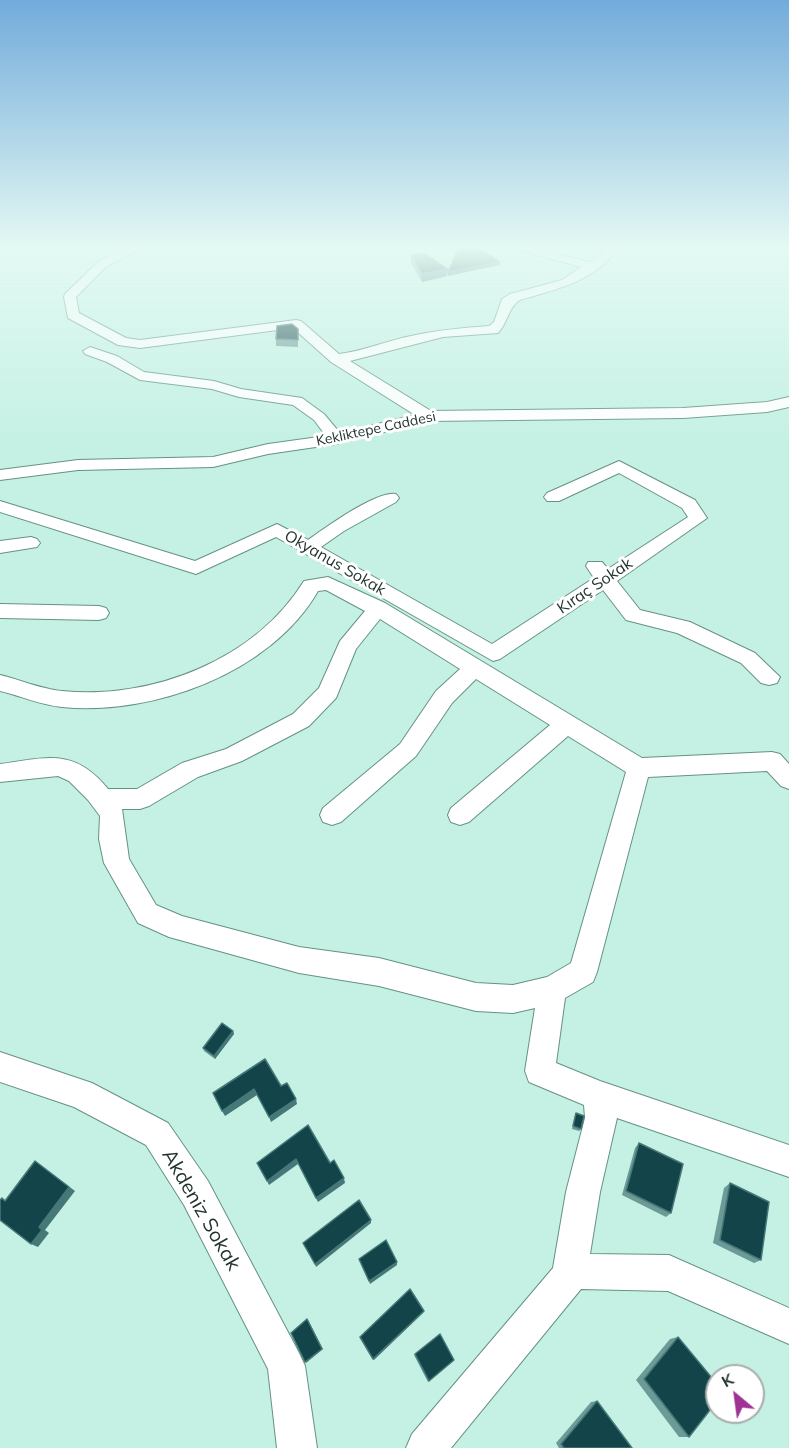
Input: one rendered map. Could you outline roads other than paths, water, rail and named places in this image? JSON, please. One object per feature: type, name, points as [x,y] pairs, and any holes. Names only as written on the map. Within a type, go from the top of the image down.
[{"type":"street","points":[[73,314],[123,342],[157,343],[296,324],[336,359],[428,416]]},
{"type":"street","points":[[336,359],[363,355],[410,340],[443,333],[493,330],[500,323],[503,314]]},
{"type":"street","points":[[90,351],[112,359],[140,376],[214,385],[239,393],[297,401],[320,417],[330,427],[336,439]]},
{"type":"street","name":"Kekliktepe Caddesi","points":[[0,475],[78,465],[213,462],[267,449],[336,439],[428,416],[683,413],[789,402]]},
{"type":"street","name":"Kıraç Sokak","points":[[493,654],[599,573],[698,518],[689,504],[619,466],[553,497]]},
{"type":"street","points":[[309,548],[338,527],[390,498]]},
{"type":"street","name":"Okyanus Sokak","points":[[0,506],[196,568],[277,530],[493,654]]},
{"type":"street","points":[[0,547],[31,543]]},
{"type":"street","points":[[599,573],[633,615],[683,627],[748,657],[769,677]]},
{"type":"street","points":[[0,683],[60,699],[102,700],[140,696],[175,687],[211,673],[249,651],[302,603],[311,586],[328,583],[378,608],[639,768],[780,760],[789,779]]},
{"type":"street","points":[[102,799],[140,798],[190,770],[234,755],[301,720],[328,692],[347,646],[378,608]]},
{"type":"street","points":[[0,611],[99,613]]},
{"type":"street","points":[[332,815],[408,750],[444,697],[474,668]]},
{"type":"street","points":[[460,815],[566,724]]},
{"type":"street","points":[[0,773],[60,766],[77,774],[102,799],[112,814],[112,839],[117,863],[131,883],[147,914],[179,928],[299,960],[379,972],[476,997],[513,999],[552,990],[583,972],[639,768]]},
{"type":"street","points":[[552,990],[540,1071],[599,1096],[789,1161]]},
{"type":"street","name":"Akdeniz Sokak","points":[[0,1067],[81,1094],[157,1134],[196,1193],[286,1366],[297,1448]]},
{"type":"street","points":[[569,1276],[583,1192],[601,1118],[599,1096]]},
{"type":"street","points":[[426,1448],[569,1276],[576,1271],[669,1272],[789,1326]]}]
